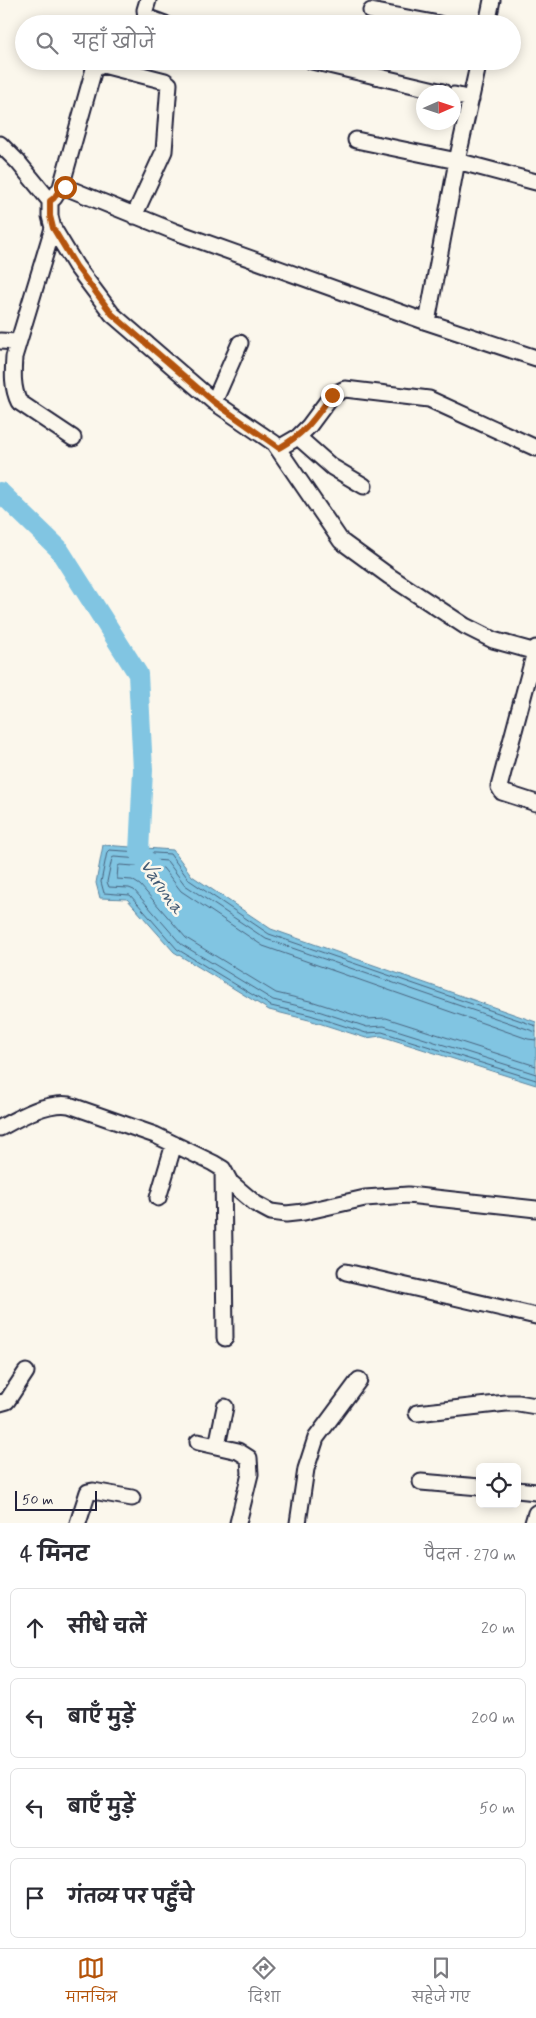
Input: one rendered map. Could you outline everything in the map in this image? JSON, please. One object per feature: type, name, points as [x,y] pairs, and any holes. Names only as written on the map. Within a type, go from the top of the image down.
[{"type":"street","points":[[146,15],[148,0]]},
{"type":"street","points":[[489,15],[492,0]]},
{"type":"street","points":[[370,11],[391,15]]},
{"type":"street","points":[[50,201],[61,187],[94,70]]},
{"type":"street","points":[[122,70],[165,81],[169,84],[164,151],[134,216]]},
{"type":"street","points":[[350,70],[416,86]]},
{"type":"street","points":[[427,322],[477,70]]},
{"type":"street","points":[[461,97],[470,99]]},
{"type":"street","points":[[356,140],[458,160],[536,182]]},
{"type":"street","points":[[0,144],[18,162],[50,201],[50,216],[53,228],[76,266],[112,314],[214,402],[279,448],[341,541],[465,626],[493,640],[536,651],[499,787],[502,792],[536,803]]},
{"type":"street","points":[[61,187],[134,216],[427,322],[536,358]]},
{"type":"street","points":[[53,228],[14,356],[13,376],[15,394],[19,402],[73,438]]},
{"type":"street","points":[[0,340],[18,342]]},
{"type":"street","points":[[214,402],[240,343]]},
{"type":"street","points":[[279,448],[298,437],[309,426],[332,395],[345,389],[429,398],[536,448]]},
{"type":"street","points":[[298,437],[332,467],[364,486]]},
{"type":"street","points":[[0,1128],[45,1107],[58,1104],[69,1105],[138,1129],[213,1162],[223,1170],[230,1182],[256,1204],[271,1212],[286,1214],[304,1212],[365,1198],[388,1196],[408,1196],[536,1209]]},
{"type":"street","points":[[158,1198],[174,1144]]},
{"type":"street","points":[[223,1170],[225,1338]]},
{"type":"street","points":[[346,1272],[536,1316]]},
{"type":"street","points":[[0,1403],[7,1400],[26,1372]]},
{"type":"street","points":[[298,1523],[306,1469],[316,1438],[359,1380]]},
{"type":"street","points":[[417,1413],[506,1403],[536,1406]]},
{"type":"street","points":[[216,1446],[225,1407]]},
{"type":"street","points":[[198,1442],[238,1451],[249,1458],[250,1474],[238,1523]]},
{"type":"street","points":[[421,1482],[476,1487]]},
{"type":"street","points":[[521,1490],[536,1492]]},
{"type":"street","points":[[78,1523],[88,1492],[132,1498]]},
{"type":"street","points":[[533,1523],[536,1513]]},
{"type":"water","points":[[103,845],[173,850],[192,876],[271,929],[536,1022],[536,1085],[381,1036],[366,1038],[269,1010],[174,952],[127,899],[100,898],[96,883]]},
{"type":"waterway","name":"Varuna","points":[[0,492],[58,548],[138,674],[143,770],[139,852],[152,869]]},
{"type":"route","points":[[65,187],[61,187],[50,201],[50,216],[53,228],[76,266],[112,314],[214,402],[279,448],[298,437],[309,426],[332,395]]}]
